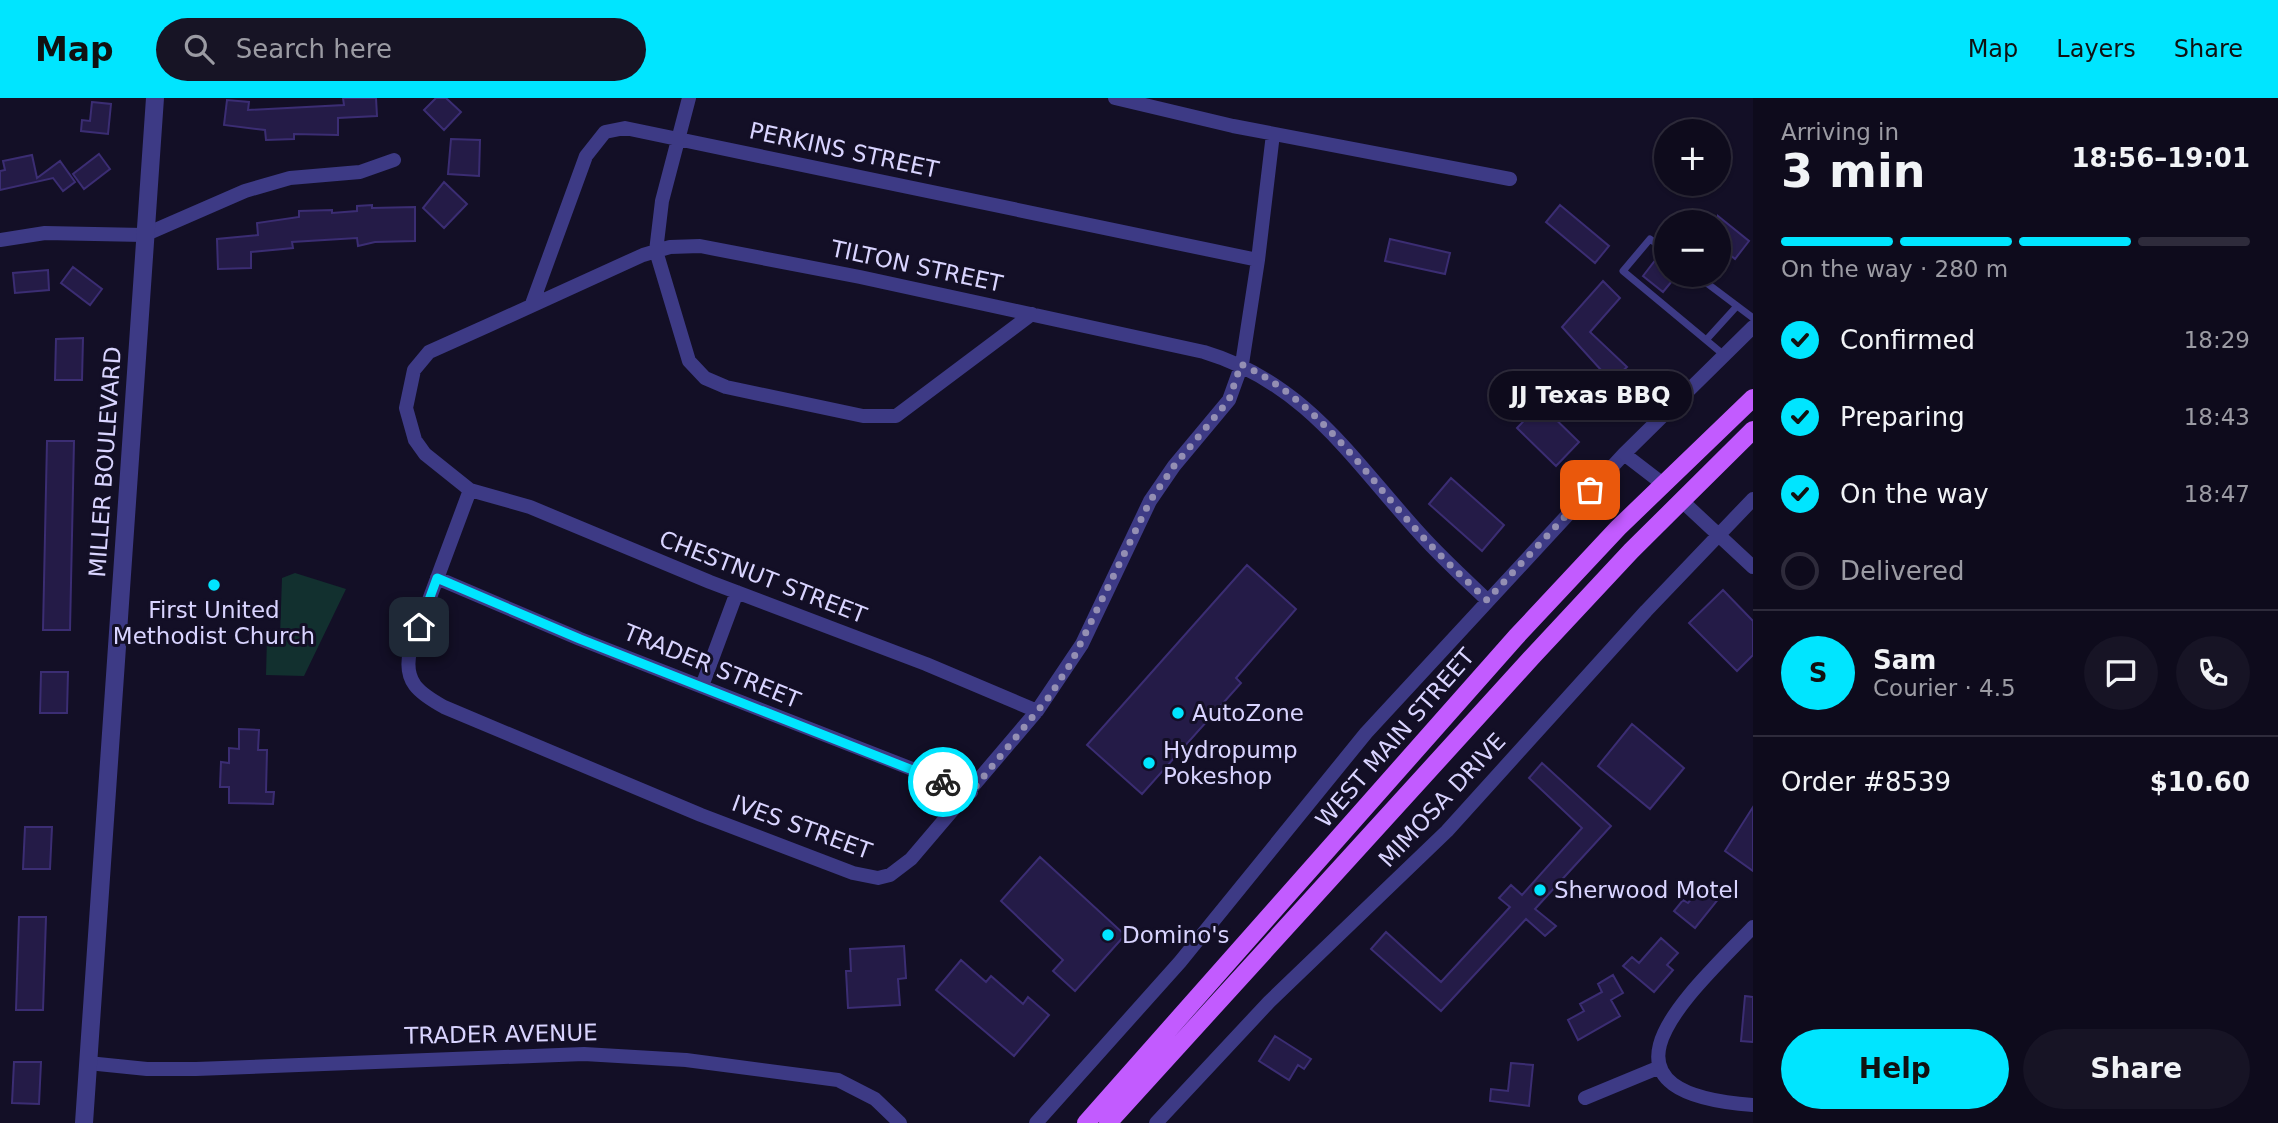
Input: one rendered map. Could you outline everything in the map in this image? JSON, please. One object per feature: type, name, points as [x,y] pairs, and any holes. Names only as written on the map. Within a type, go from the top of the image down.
[{"type":"main road","name":"WEST MAIN STREET","points":[[1086,1123],[1516,637],[1663,484],[1753,398]]},
{"type":"main road","name":"WEST MAIN STREET","points":[[1108,1123],[1533,656],[1753,430]]},
{"type":"main road","points":[[1663,484],[1682,501]]},
{"type":"street","name":"MILLER BOULEVARD","points":[[84,1123],[155,98]]},
{"type":"street","points":[[689,98],[660,211],[656,251],[689,361],[705,378],[726,387],[886,418],[904,413],[1032,314]]},
{"type":"street","points":[[1115,98],[1273,134],[1510,178]]},
{"type":"street","name":"PERKINS STREET","points":[[533,304],[582,165],[597,139],[605,132],[625,128],[1258,260]]},
{"type":"street","name":"IVES STREET","points":[[470,490],[408,662],[409,679],[419,692],[444,707],[690,810],[853,873],[878,878],[890,874],[911,859],[971,792],[1037,711],[1082,644],[1150,501],[1174,466],[1229,400],[1241,364],[1258,260],[1273,134]]},
{"type":"street","points":[[0,240],[45,233],[144,235],[256,188],[290,178],[360,172],[394,160]]},
{"type":"street","name":"TILTON STREET","points":[[470,490],[425,454],[415,440],[406,408],[414,370],[438,347],[533,304],[656,251],[700,246],[1032,314],[1204,352],[1241,364],[1279,388],[1334,434],[1422,536],[1487,600]]},
{"type":"street","points":[[1036,1123],[1180,962],[1366,733],[1624,454],[1753,327]]},
{"type":"street","points":[[1624,454],[1663,484]]},
{"type":"street","name":"CHESTNUT STREET","points":[[470,490],[530,507],[737,592],[984,687],[1037,711]]},
{"type":"street","name":"MIMOSA DRIVE","points":[[1156,1123],[1269,1002],[1447,831],[1753,499]]},
{"type":"street","points":[[1682,501],[1753,567]]},
{"type":"street","name":"TRADER STREET","points":[[437,578],[702,687],[971,792]]},
{"type":"street","points":[[702,687],[737,592]]},
{"type":"street","points":[[1753,927],[1696,985],[1659,1039],[1662,1075],[1690,1094],[1714,1102],[1753,1105]]},
{"type":"street","name":"TRADER AVENUE","points":[[88,1063],[147,1069],[196,1069],[584,1054],[686,1060],[838,1080],[874,1099],[900,1123]]},
{"type":"street","points":[[1585,1098],[1660,1067]]},
{"type":"lane","points":[[1654,242],[1650,239],[1623,271],[1724,355]]},
{"type":"lane","points":[[1712,287],[1753,318]]},
{"type":"lane","points":[[1707,339],[1737,306]]},
{"type":"green space","points":[[295,573],[346,589],[304,676],[266,675],[267,637],[280,636],[282,578]]},
{"type":"building","points":[[343,98],[376,98],[377,116],[338,118],[338,135],[294,134],[294,139],[266,140],[265,130],[224,125],[227,100],[249,102],[248,110],[344,105]]},
{"type":"building","points":[[436,98],[446,98],[461,112],[444,130],[424,110]]},
{"type":"building","points":[[92,102],[111,104],[108,134],[81,131],[82,120],[90,121]]},
{"type":"building","points":[[451,139],[480,140],[479,176],[448,174]]},
{"type":"building","points":[[99,154],[110,169],[84,189],[73,174]]},
{"type":"building","points":[[32,155],[37,178],[60,161],[75,182],[63,191],[53,178],[0,190],[0,171],[5,170],[3,161]]},
{"type":"building","points":[[444,182],[467,204],[444,228],[423,208]]},
{"type":"building","points":[[372,205],[372,208],[415,207],[415,241],[375,242],[358,246],[357,238],[292,242],[293,248],[251,252],[251,268],[218,269],[217,239],[258,235],[257,223],[299,217],[299,211],[357,211],[357,206]]},
{"type":"building","points":[[1560,205],[1609,246],[1595,263],[1546,222]]},
{"type":"building","points":[[1731,226],[1749,241],[1735,259],[1731,256]]},
{"type":"building","points":[[1390,239],[1450,253],[1445,274],[1385,261]]},
{"type":"building","points":[[1654,262],[1654,285],[1643,276]]},
{"type":"building","points":[[73,267],[102,289],[90,305],[61,283]]},
{"type":"building","points":[[48,270],[49,290],[15,293],[13,273]]},
{"type":"building","points":[[1603,281],[1620,298],[1590,332],[1627,367],[1611,381],[1562,327]]},
{"type":"building","points":[[83,338],[82,380],[55,380],[56,339]]},
{"type":"building","points":[[1540,404],[1579,442],[1556,466],[1517,428]]},
{"type":"building","points":[[47,441],[74,441],[70,630],[43,630]]},
{"type":"building","points":[[1451,478],[1504,525],[1482,551],[1429,504]]},
{"type":"building","points":[[1247,565],[1296,609],[1236,678],[1241,683],[1142,794],[1087,745]]},
{"type":"building","points":[[1723,590],[1753,621],[1753,655],[1737,671],[1689,623]]},
{"type":"building","points":[[41,672],[68,672],[67,713],[40,713]]},
{"type":"building","points":[[1632,724],[1684,768],[1650,809],[1598,766]]},
{"type":"building","points":[[239,729],[259,730],[258,750],[267,750],[266,792],[274,792],[273,804],[229,803],[229,787],[220,787],[221,762],[229,763],[229,748],[239,749]]},
{"type":"building","name":"Sherwood Motel","points":[[1542,763],[1611,826],[1535,909],[1556,926],[1545,936],[1526,919],[1441,1011],[1371,949],[1386,932],[1441,982],[1510,907],[1499,898],[1511,885],[1522,895],[1582,828],[1529,778]]},
{"type":"building","points":[[1753,807],[1753,871],[1725,851]]},
{"type":"building","points":[[25,827],[52,827],[50,869],[23,869]]},
{"type":"building","points":[[1040,857],[1125,935],[1075,991],[1053,971],[1063,960],[1001,901]]},
{"type":"building","points":[[1704,884],[1720,897],[1695,928],[1674,911],[1683,900],[1688,903]]},
{"type":"building","points":[[19,917],[46,917],[43,1010],[16,1010]]},
{"type":"building","points":[[1661,938],[1678,953],[1667,965],[1673,970],[1654,992],[1623,966],[1632,957],[1639,963]]},
{"type":"building","points":[[904,946],[906,978],[898,979],[900,1005],[848,1008],[846,971],[851,971],[850,949]]},
{"type":"building","points":[[961,960],[986,982],[991,976],[1023,1004],[1028,997],[1049,1015],[1014,1056],[936,990]]},
{"type":"building","points":[[1613,975],[1623,993],[1611,1000],[1620,1016],[1578,1040],[1568,1020],[1584,1011],[1580,1004],[1602,992],[1598,984]]},
{"type":"building","points":[[1745,996],[1753,997],[1753,1042],[1741,1041]]},
{"type":"building","points":[[1275,1036],[1311,1059],[1304,1069],[1298,1065],[1289,1080],[1259,1061]]},
{"type":"building","points":[[14,1062],[41,1062],[39,1104],[12,1103]]},
{"type":"building","points":[[1511,1063],[1533,1065],[1529,1106],[1490,1101],[1491,1089],[1508,1091]]},
{"type":"way so far","points":[[943,782],[971,792],[1049,697],[1082,644],[1150,501],[1186,450],[1229,400],[1241,364],[1279,388],[1334,434],[1361,462],[1422,536],[1487,600],[1590,490]]},
{"type":"place","name":"JJ Texas BBQ","points":[[1590,490]]},
{"type":"place","name":"First United Methodist Church","points":[[214,585]]},
{"type":"place","name":"AutoZone","points":[[1178,713]]},
{"type":"place","name":"Hydropump Pokeshop","points":[[1149,763]]},
{"type":"place","name":"Sherwood Motel","points":[[1540,890]]},
{"type":"place","name":"Domino's","points":[[1108,935]]},
{"type":"route","points":[[419,627],[437,578],[580,639],[943,782]]}]
